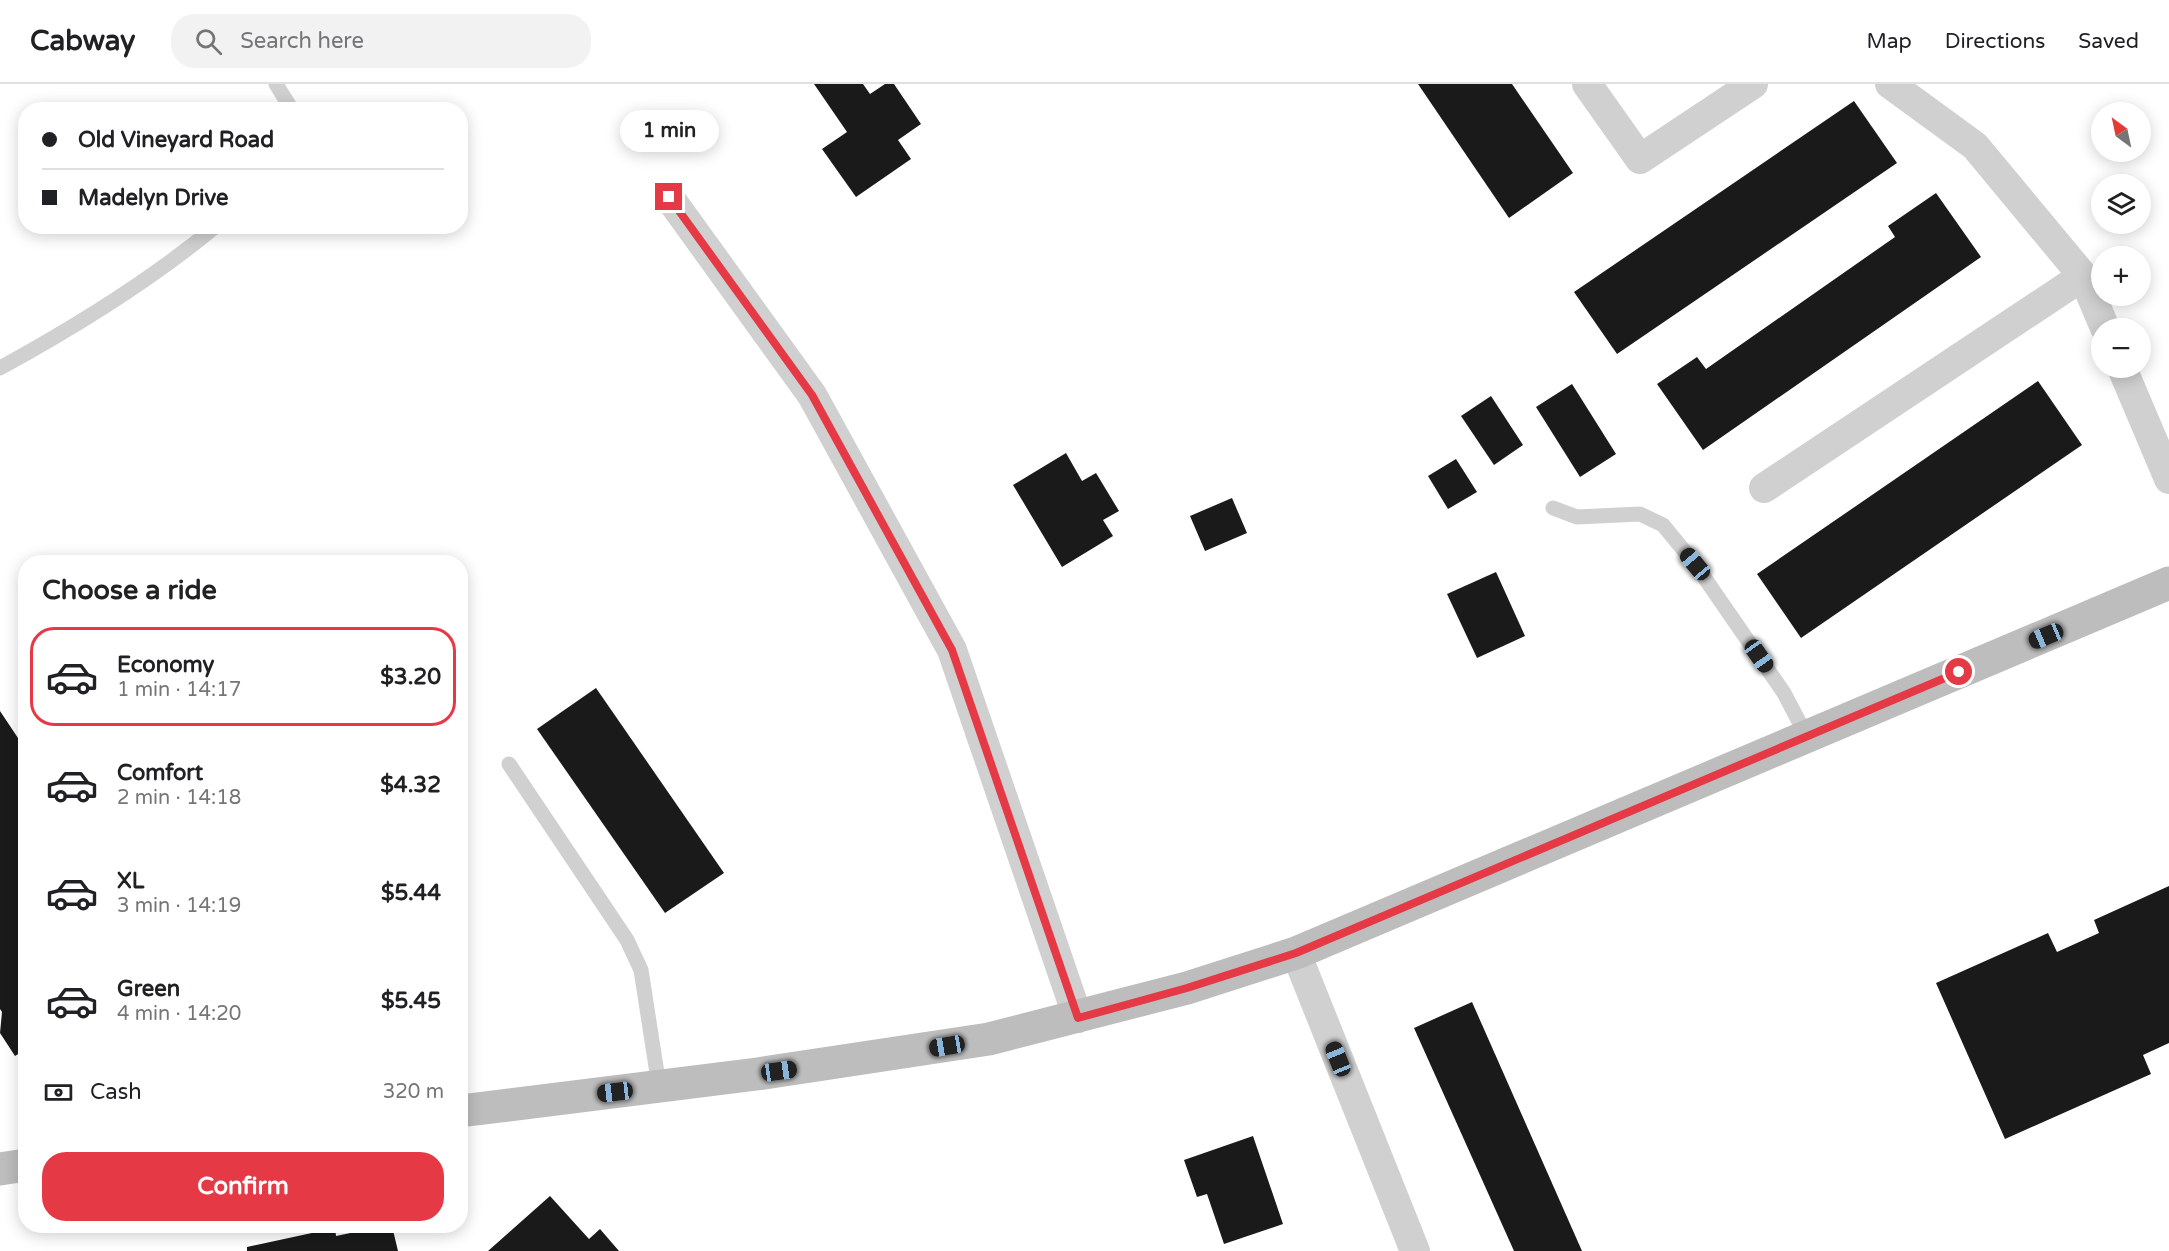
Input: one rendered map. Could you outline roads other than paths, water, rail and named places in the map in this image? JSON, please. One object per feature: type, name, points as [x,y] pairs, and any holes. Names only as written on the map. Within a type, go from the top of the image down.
[{"type":"street","points":[[1587,84],[1640,159],[1753,84]]},
{"type":"street","points":[[1890,84],[1975,146],[2083,276],[2101,318]]},
{"type":"street","points":[[669,197],[812,395],[952,650],[1078,1018]]},
{"type":"street","points":[[1764,488],[2083,276]]},
{"type":"street","points":[[2126,378],[2169,479]]},
{"type":"street","points":[[468,1110],[906,1053],[988,1039],[1078,1018],[1187,988],[1296,953],[2169,583]]},
{"type":"street","points":[[1296,953],[1415,1251]]},
{"type":"street","points":[[0,1168],[18,1166]]},
{"type":"lane","points":[[276,84],[287,102]]},
{"type":"lane","points":[[0,368],[106,305],[184,253],[207,234]]},
{"type":"lane","points":[[1553,508],[1577,517],[1640,514],[1663,525],[1695,564],[1784,693],[1807,736]]},
{"type":"lane","points":[[509,764],[632,950],[641,970],[659,1086]]}]
